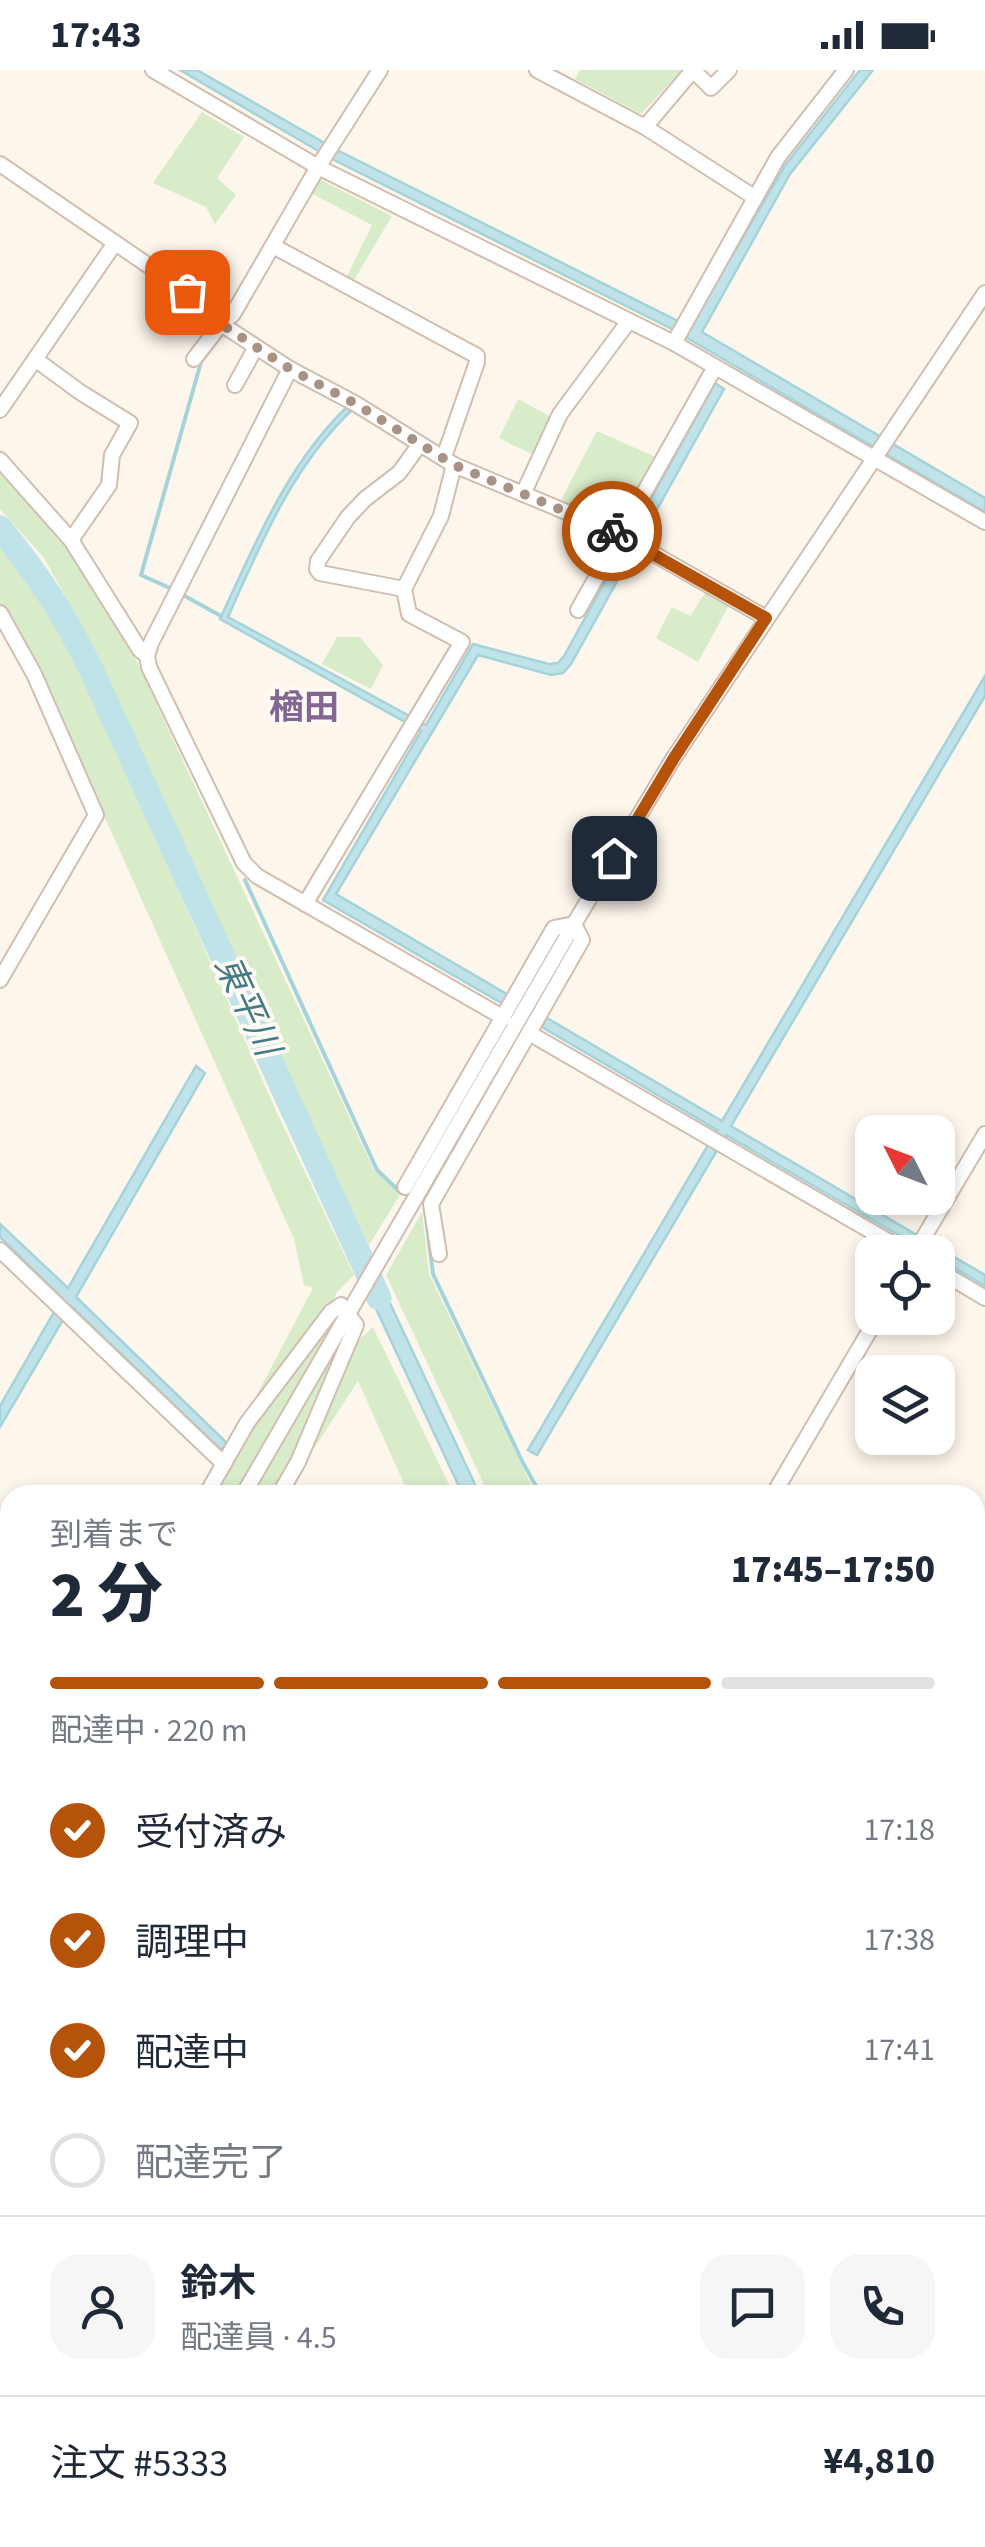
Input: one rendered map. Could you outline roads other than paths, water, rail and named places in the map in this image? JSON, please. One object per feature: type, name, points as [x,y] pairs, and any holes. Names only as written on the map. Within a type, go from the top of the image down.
[{"type":"street","points":[[152,70],[320,163],[629,321],[676,340],[715,367],[985,522]]},
{"type":"street","points":[[194,359],[233,314],[320,163],[380,70]]},
{"type":"street","points":[[538,70],[645,127],[754,197]]},
{"type":"street","points":[[645,127],[694,70],[711,88],[728,70]]},
{"type":"street","points":[[676,340],[778,156],[844,71]]},
{"type":"street","points":[[0,164],[187,292],[221,324],[290,369],[449,461],[622,536],[766,618]]},
{"type":"street","points":[[0,410],[115,244]]},
{"type":"street","points":[[273,246],[477,356],[449,461],[441,516],[404,590],[409,614],[462,642],[305,904]]},
{"type":"street","points":[[248,1485],[674,758],[985,293]]},
{"type":"street","points":[[523,494],[560,414],[629,321]]},
{"type":"street","points":[[235,385],[256,346]]},
{"type":"street","points":[[35,359],[130,423],[112,456],[109,485],[71,540]]},
{"type":"street","points":[[578,610],[715,367]]},
{"type":"street","points":[[290,369],[151,643],[148,666],[244,863],[257,876],[504,1018]]},
{"type":"street","points":[[404,590],[320,573],[316,568],[348,517],[364,498],[399,473],[420,444]]},
{"type":"street","points":[[0,460],[71,540],[147,656]]},
{"type":"street","points":[[0,613],[34,674],[96,815],[0,980]]},
{"type":"street","points":[[405,1187],[554,928],[574,924]]},
{"type":"street","points":[[439,1254],[431,1204],[582,940],[574,924]]},
{"type":"street","points":[[528,1033],[883,1235]]},
{"type":"street","points":[[926,1235],[985,1134]]},
{"type":"street","points":[[0,1250],[224,1464]]},
{"type":"street","points":[[955,1280],[985,1298]]},
{"type":"street","points":[[212,1485],[247,1423],[341,1305],[356,1326],[285,1485]]},
{"type":"street","points":[[779,1485],[867,1335]]},
{"type":"water","points":[[180,70],[197,70],[337,150],[690,327],[786,164],[860,70],[873,70],[790,174],[702,332],[985,498],[985,512],[670,328],[332,159]]},
{"type":"water","points":[[715,383],[724,389],[571,664],[563,673],[551,675],[478,655],[336,894],[510,996],[505,1005],[323,900],[421,731],[220,619],[290,479],[348,406],[353,409],[313,455],[280,506],[228,617],[426,725],[473,644],[558,663]]},
{"type":"water","points":[[985,676],[985,696],[731,1126],[855,1199],[855,1210],[726,1135],[537,1455],[528,1450],[717,1130],[542,1027],[547,1018],[722,1121]]},
{"type":"water","points":[[196,1066],[205,1073],[76,1297],[227,1443],[221,1450],[71,1306],[0,1427],[0,1406],[62,1298],[0,1237],[0,1224],[68,1288]]},
{"type":"water","points":[[864,1215],[883,1215],[917,1235],[899,1235]]},
{"type":"water","points":[[955,1257],[985,1275],[985,1286],[955,1268]]},
{"type":"water","points":[[380,1282],[475,1485],[458,1485],[370,1296]]},
{"type":"waterway","points":[[556,72],[587,89]]},
{"type":"waterway","points":[[172,589],[141,575],[201,362],[222,334]]},
{"type":"waterway","name":"東平川","points":[[0,528],[50,596],[91,669],[379,1298]]},
{"type":"waterway","points":[[183,595],[221,616]]},
{"type":"waterway","points":[[245,880],[377,1170],[401,1193]]},
{"type":"waterway","points":[[425,1210],[433,1274],[535,1485]]},
{"type":"district","name":"楢田","points":[[304,708]]}]
